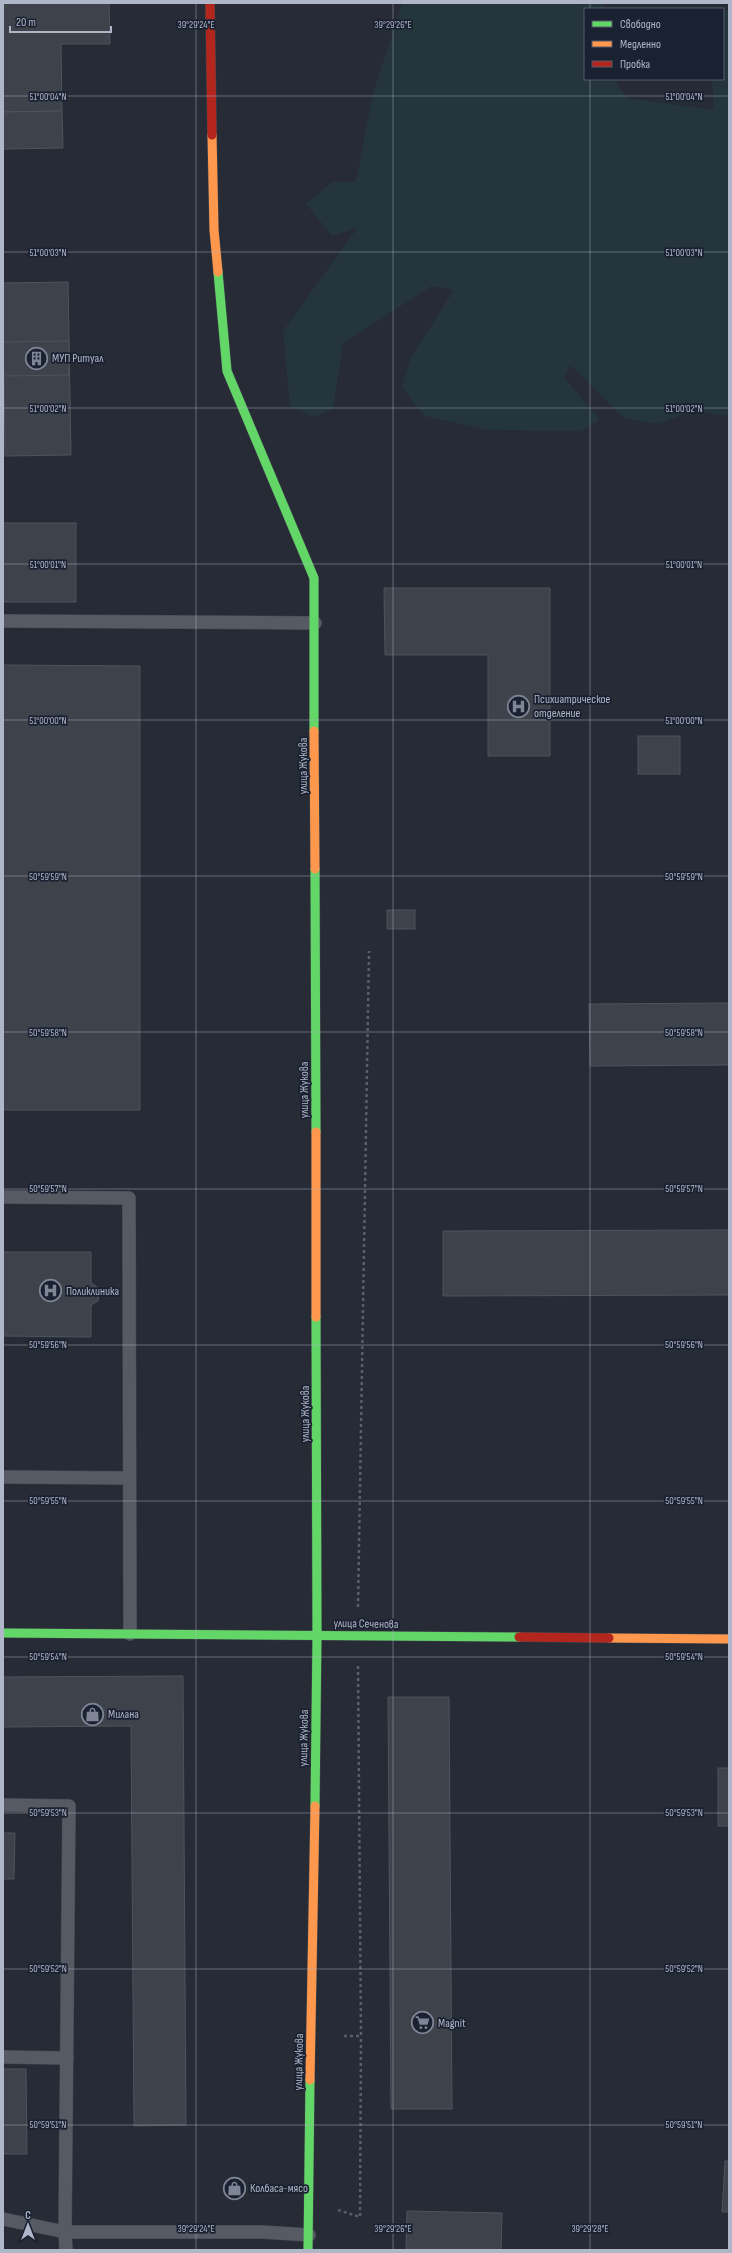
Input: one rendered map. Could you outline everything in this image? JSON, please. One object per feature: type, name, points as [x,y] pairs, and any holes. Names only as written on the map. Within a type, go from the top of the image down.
[{"type":"street","name":"улица Жукова","points":[[210,3],[214,230],[228,371],[314,578],[317,1636],[308,2250]]},
{"type":"street","name":"улица Сеченова","points":[[3,1633],[729,1639]]},
{"type":"lane","points":[[3,621],[315,623]]},
{"type":"lane","points":[[3,1198],[129,1198],[130,1634]]},
{"type":"lane","points":[[3,1477],[129,1478]]},
{"type":"lane","points":[[3,1805],[69,1806],[66,2250]]},
{"type":"lane","points":[[3,2057],[67,2058]]},
{"type":"lane","points":[[3,2218],[66,2232],[262,2232],[309,2234]]},
{"type":"path","points":[[344,2036],[362,2036],[357,1636],[369,951]]},
{"type":"shaded area","points":[[402,3],[605,3],[603,8],[584,8],[584,80],[614,80],[627,98],[714,110],[712,80],[724,80],[724,11],[729,10],[729,416],[691,411],[659,424],[625,419],[570,365],[564,377],[600,420],[580,431],[487,430],[424,416],[402,387],[411,357],[454,290],[432,286],[343,343],[333,409],[315,417],[290,407],[283,331],[358,227],[332,236],[306,204],[332,182],[356,182],[372,97]]},
{"type":"building","points":[[3,3],[109,3],[110,44],[61,44],[62,111],[3,112]]},
{"type":"building","points":[[62,111],[63,148],[3,149],[3,112]]},
{"type":"building","name":"МУП Ритуал","points":[[68,282],[71,455],[5,456],[3,283]]},
{"type":"building","points":[[69,341],[69,375],[4,376],[3,342]]},
{"type":"building","points":[[3,523],[76,523],[76,602],[3,602]]},
{"type":"building","name":"Психиатрическое отделение","points":[[384,588],[550,588],[550,756],[488,756],[488,655],[385,655]]},
{"type":"building","points":[[3,665],[140,666],[140,1110],[3,1110]]},
{"type":"building","points":[[638,736],[680,736],[680,774],[638,774]]},
{"type":"building","points":[[387,910],[415,910],[415,929],[387,929]]},
{"type":"building","points":[[729,1003],[729,1065],[590,1066],[589,1004]]},
{"type":"building","points":[[729,1230],[729,1295],[443,1296],[443,1231]]},
{"type":"building","name":"Поликлиника","points":[[3,1252],[91,1252],[91,1283],[97,1287],[99,1295],[98,1301],[91,1305],[91,1337],[3,1336]]},
{"type":"building","points":[[183,1676],[186,2125],[134,2126],[131,1726],[3,1727],[3,1677]]},
{"type":"building","points":[[388,1697],[449,1697],[452,2109],[391,2109]]},
{"type":"building","points":[[718,1768],[729,1768],[729,1826],[718,1826]]},
{"type":"building","points":[[3,1833],[15,1833],[14,1879],[3,1879]]},
{"type":"building","points":[[3,2069],[26,2069],[27,2154],[3,2154]]},
{"type":"building","points":[[725,2161],[729,2161],[729,2212],[722,2212]]},
{"type":"building","points":[[407,2211],[502,2213],[501,2250],[406,2250]]},
{"type":"traffic: fast","points":[[218,272],[227,371],[314,578],[314,731]]},
{"type":"traffic: fast","points":[[315,869],[316,1132]]},
{"type":"traffic: fast","points":[[315,1806],[317,1636],[316,1317]]},
{"type":"traffic: fast","points":[[3,1633],[519,1637]]},
{"type":"traffic: fast","points":[[308,2250],[310,2080]]},
{"type":"traffic: slow","points":[[212,135],[214,230],[218,272]]},
{"type":"traffic: slow","points":[[314,731],[315,869]]},
{"type":"traffic: slow","points":[[316,1132],[316,1317]]},
{"type":"traffic: slow","points":[[609,1638],[729,1639]]},
{"type":"traffic: slow","points":[[310,2080],[315,1806]]},
{"type":"traffic: jam","points":[[210,3],[212,135]]},
{"type":"traffic: jam","points":[[519,1637],[609,1638]]},
{"type":"place","name":"МУП Ритуал","points":[[36,358]]},
{"type":"place","name":"Психиатрическое отделение","points":[[519,706]]},
{"type":"place","name":"Поликлиника","points":[[51,1291]]},
{"type":"place","name":"Милана","points":[[92,1714]]},
{"type":"place","name":"Magnit","points":[[422,2023]]},
{"type":"place","name":"Колбаса-мясо","points":[[234,2188]]}]
